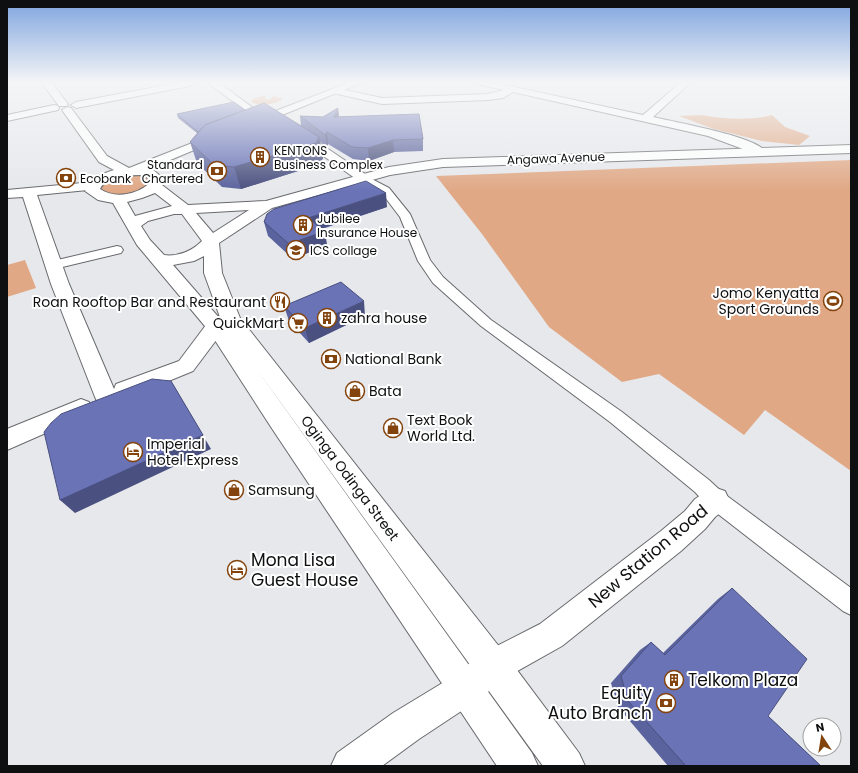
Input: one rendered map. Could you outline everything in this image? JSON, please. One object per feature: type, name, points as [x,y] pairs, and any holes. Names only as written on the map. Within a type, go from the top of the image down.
[{"type":"main road","points":[[74,119],[103,159],[151,179],[186,210],[211,242]]},
{"type":"main road","points":[[241,127],[261,119]]},
{"type":"main road","points":[[271,119],[284,124],[364,178]]},
{"type":"main road","points":[[651,119],[718,134],[748,145],[759,151]]},
{"type":"main road","points":[[7,194],[94,187],[109,176],[130,171],[227,133]]},
{"type":"main road","points":[[94,187],[108,199],[118,199],[139,194],[165,163],[187,149]]},
{"type":"main road","name":"Angawa Avenue","points":[[133,224],[143,218],[157,213],[174,210],[267,205],[407,167],[443,163],[851,149]]},
{"type":"main road","points":[[94,187],[103,159]]},
{"type":"main road","points":[[30,193],[60,284],[106,397]]},
{"type":"main road","name":"Oginga Odinga Street","points":[[118,199],[143,242],[158,260],[224,323],[493,666],[566,766]]},
{"type":"main road","name":"Angawa Avenue","points":[[158,260],[170,261],[188,257],[201,251],[211,242],[267,205]]},
{"type":"main road","name":"Oginga Odinga Street","points":[[211,242],[213,273],[224,323],[279,420],[519,766]]},
{"type":"main road","points":[[7,440],[106,397],[186,366],[224,323]]},
{"type":"main road","name":"New Station Road","points":[[350,766],[406,726],[466,688],[493,666],[551,635],[671,542],[695,520],[705,508],[716,500]]},
{"type":"street","name":"New Station Road","points":[[364,178],[385,190],[406,216],[424,260],[438,280],[486,323],[616,418],[702,486],[716,500]]},
{"type":"street","points":[[54,265],[118,250]]},
{"type":"street","points":[[716,500],[851,603]]},
{"type":"shaded area","points":[[687,119],[776,119],[785,127],[810,136],[799,145],[762,141],[714,129]]},
{"type":"shaded area","points":[[851,160],[851,471],[765,410],[744,435],[659,374],[622,382],[549,327],[482,234],[436,176]]},
{"type":"shaded area","points":[[140,172],[154,181],[144,189],[133,193],[109,197],[96,186],[121,174]]},
{"type":"shaded area","points":[[25,260],[36,288],[7,297],[7,265]]},
{"type":"building","points":[[183,119],[221,119],[205,125],[198,132]]},
{"type":"building","points":[[221,119],[290,119],[319,137],[316,143],[234,167],[214,165],[190,142],[205,125]]},
{"type":"building","points":[[304,119],[420,119],[423,139],[393,140],[368,148],[352,147],[327,132],[325,135]]},
{"type":"building","points":[[366,181],[386,193],[308,218],[325,231],[289,244],[264,222],[267,214],[274,209]]},
{"type":"building","points":[[341,282],[364,301],[305,328],[284,306]]},
{"type":"building","name":"Imperial Hotel Express","points":[[152,379],[171,381],[203,435],[60,500],[44,432],[61,414]]},
{"type":"building","name":"Telkom Plaza","points":[[732,588],[807,659],[768,716],[802,748],[802,757],[811,757],[821,766],[686,766],[628,701],[621,676],[651,642],[665,655]]},
{"type":"place","name":"KENTONS Business Complex","points":[[260,157]]},
{"type":"place","name":"Standard Chartered","points":[[217,171]]},
{"type":"place","name":"Ecobank","points":[[66,178]]},
{"type":"place","name":"Jubilee Insurance House","points":[[303,225]]},
{"type":"place","name":"ICS collage","points":[[296,250]]},
{"type":"place","name":"Jomo Kenyatta Sport Grounds","points":[[833,301]]},
{"type":"place","name":"Roan Rooftop Bar and Restaurant","points":[[280,302]]},
{"type":"place","name":"zahra house","points":[[327,318]]},
{"type":"place","name":"QuickMart","points":[[298,323]]},
{"type":"place","name":"National Bank","points":[[331,359]]},
{"type":"place","name":"Bata","points":[[355,391]]},
{"type":"place","name":"Text Book World Ltd.","points":[[393,428]]},
{"type":"place","name":"Imperial Hotel Express","points":[[133,452]]},
{"type":"place","name":"Samsung","points":[[234,490]]},
{"type":"place","name":"Mona Lisa Guest House","points":[[237,570]]},
{"type":"place","name":"Telkom Plaza","points":[[674,680]]},
{"type":"place","name":"Equity Auto Branch","points":[[666,703]]}]
